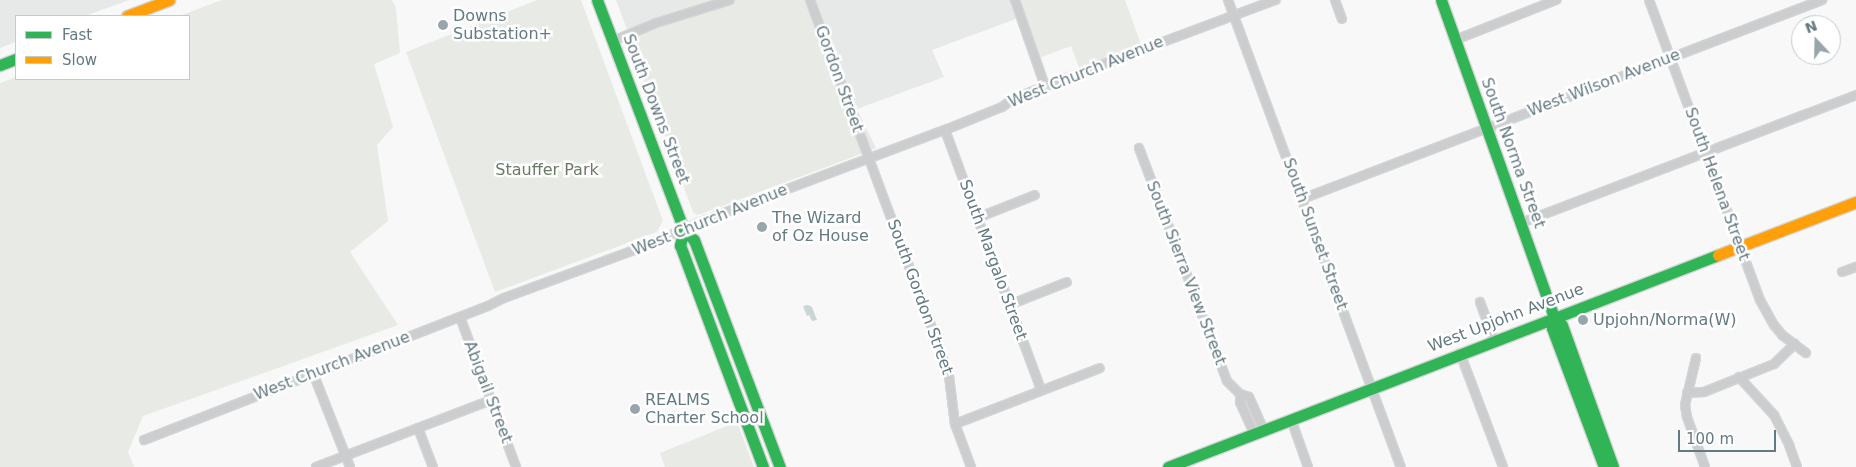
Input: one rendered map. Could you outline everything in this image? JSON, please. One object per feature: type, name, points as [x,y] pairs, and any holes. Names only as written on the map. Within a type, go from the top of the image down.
[{"type":"main road","points":[[130,15],[169,0]]},
{"type":"main road","name":"South Downs Street","points":[[597,0],[684,230],[694,240],[780,467]]},
{"type":"main road","name":"South Norma Street","points":[[1441,0],[1554,316],[1562,325],[1613,467]]},
{"type":"main road","points":[[0,65],[15,59]]},
{"type":"main road","name":"West Upjohn Avenue","points":[[1168,467],[1554,316],[1856,203]]},
{"type":"main road","name":"South Downs Street","points":[[684,230],[680,245],[763,467]]},
{"type":"main road","name":"South Norma Street","points":[[1554,316],[1552,328],[1604,467]]},
{"type":"street","points":[[613,41],[656,24],[730,0]]},
{"type":"street","name":"Gordon Street","points":[[810,0],[869,157]]},
{"type":"street","points":[[1014,0],[1045,86]]},
{"type":"street","name":"South Sunset Street","points":[[1228,0],[1401,467]]},
{"type":"street","name":"West Church Avenue","points":[[144,440],[460,317],[504,298],[629,252],[869,157],[945,130],[1002,107],[1013,99],[1045,86],[1275,0]]},
{"type":"street","points":[[1335,0],[1342,19]]},
{"type":"street","points":[[1455,40],[1556,0]]},
{"type":"street","name":"South Helena Street","points":[[1649,0],[1766,313],[1782,335],[1806,353]]},
{"type":"street","name":"West Wilson Avenue","points":[[1302,199],[1822,0]]},
{"type":"street","points":[[1521,223],[1856,96]]},
{"type":"street","name":"South Margalo Street","points":[[945,130],[1041,390]]},
{"type":"street","name":"South Sierra View Street","points":[[1139,148],[1227,381],[1240,394],[1249,397],[1259,432]]},
{"type":"street","name":"South Gordon Street","points":[[869,157],[949,376],[955,424],[971,467]]},
{"type":"street","points":[[977,218],[1035,195]]},
{"type":"street","points":[[1842,272],[1856,267]]},
{"type":"street","points":[[1009,305],[1067,282]]},
{"type":"street","points":[[1480,302],[1494,340]]},
{"type":"street","name":"Abigail Street","points":[[460,317],[516,467]]},
{"type":"street","points":[[1687,393],[1704,392],[1774,364],[1795,344]]},
{"type":"street","points":[[1460,353],[1503,467]]},
{"type":"street","points":[[1696,358],[1685,405],[1687,417],[1705,467]]},
{"type":"street","points":[[955,424],[1100,368]]},
{"type":"street","points":[[313,373],[350,467]]},
{"type":"street","points":[[1739,377],[1774,415],[1797,467]]},
{"type":"street","name":"South Sierra View Street","points":[[1240,394],[1240,402],[1259,432]]},
{"type":"street","points":[[316,467],[491,400]]},
{"type":"street","points":[[1291,419],[1308,467]]},
{"type":"street","points":[[418,428],[433,467]]},
{"type":"shaded area","points":[[0,0],[129,0],[88,15],[15,15],[15,42],[0,48]]},
{"type":"shaded area","points":[[616,0],[1021,0],[1027,15],[932,50],[944,77],[857,109],[876,148],[701,214],[695,212]]},
{"type":"shaded area","points":[[808,305],[812,307],[817,320],[812,321],[809,315],[807,316],[803,306]]},
{"type":"green space","points":[[222,0],[392,0],[396,8],[400,53],[374,64],[393,127],[377,145],[388,221],[350,252],[398,325],[143,416],[128,452],[134,467],[0,467],[0,83],[15,77],[15,80],[190,80],[190,15],[182,15]]},
{"type":"green space","name":"Stauffer Park","points":[[537,0],[581,0],[663,221],[657,232],[495,292],[406,52]]},
{"type":"green space","points":[[698,0],[805,0],[858,151],[857,153],[853,157],[697,215],[693,212],[628,38],[663,19],[668,11]]},
{"type":"green space","points":[[1017,0],[1125,0],[1142,47],[1080,70],[1071,46],[1039,58]]},
{"type":"green space","points":[[737,422],[754,467],[665,467],[660,453]]},
{"type":"traffic: fast","points":[[597,0],[684,230],[694,240],[780,467]]},
{"type":"traffic: fast","points":[[1441,0],[1554,317],[1562,325],[1613,467]]},
{"type":"traffic: fast","points":[[0,65],[15,59]]},
{"type":"traffic: fast","points":[[684,230],[680,245],[763,467]]},
{"type":"traffic: fast","points":[[1168,467],[1718,255]]},
{"type":"traffic: fast","points":[[1554,317],[1552,328],[1604,467]]},
{"type":"traffic: slow","points":[[130,15],[169,0]]},
{"type":"traffic: slow","points":[[1718,255],[1856,202]]},
{"type":"place","name":"Downs Substation+","points":[[443,25]]},
{"type":"place","name":"The Wizard of Oz House","points":[[762,227]]},
{"type":"place","name":"Upjohn/Norma(W)","points":[[1583,320]]},
{"type":"place","name":"REALMS Charter School","points":[[635,409]]}]
